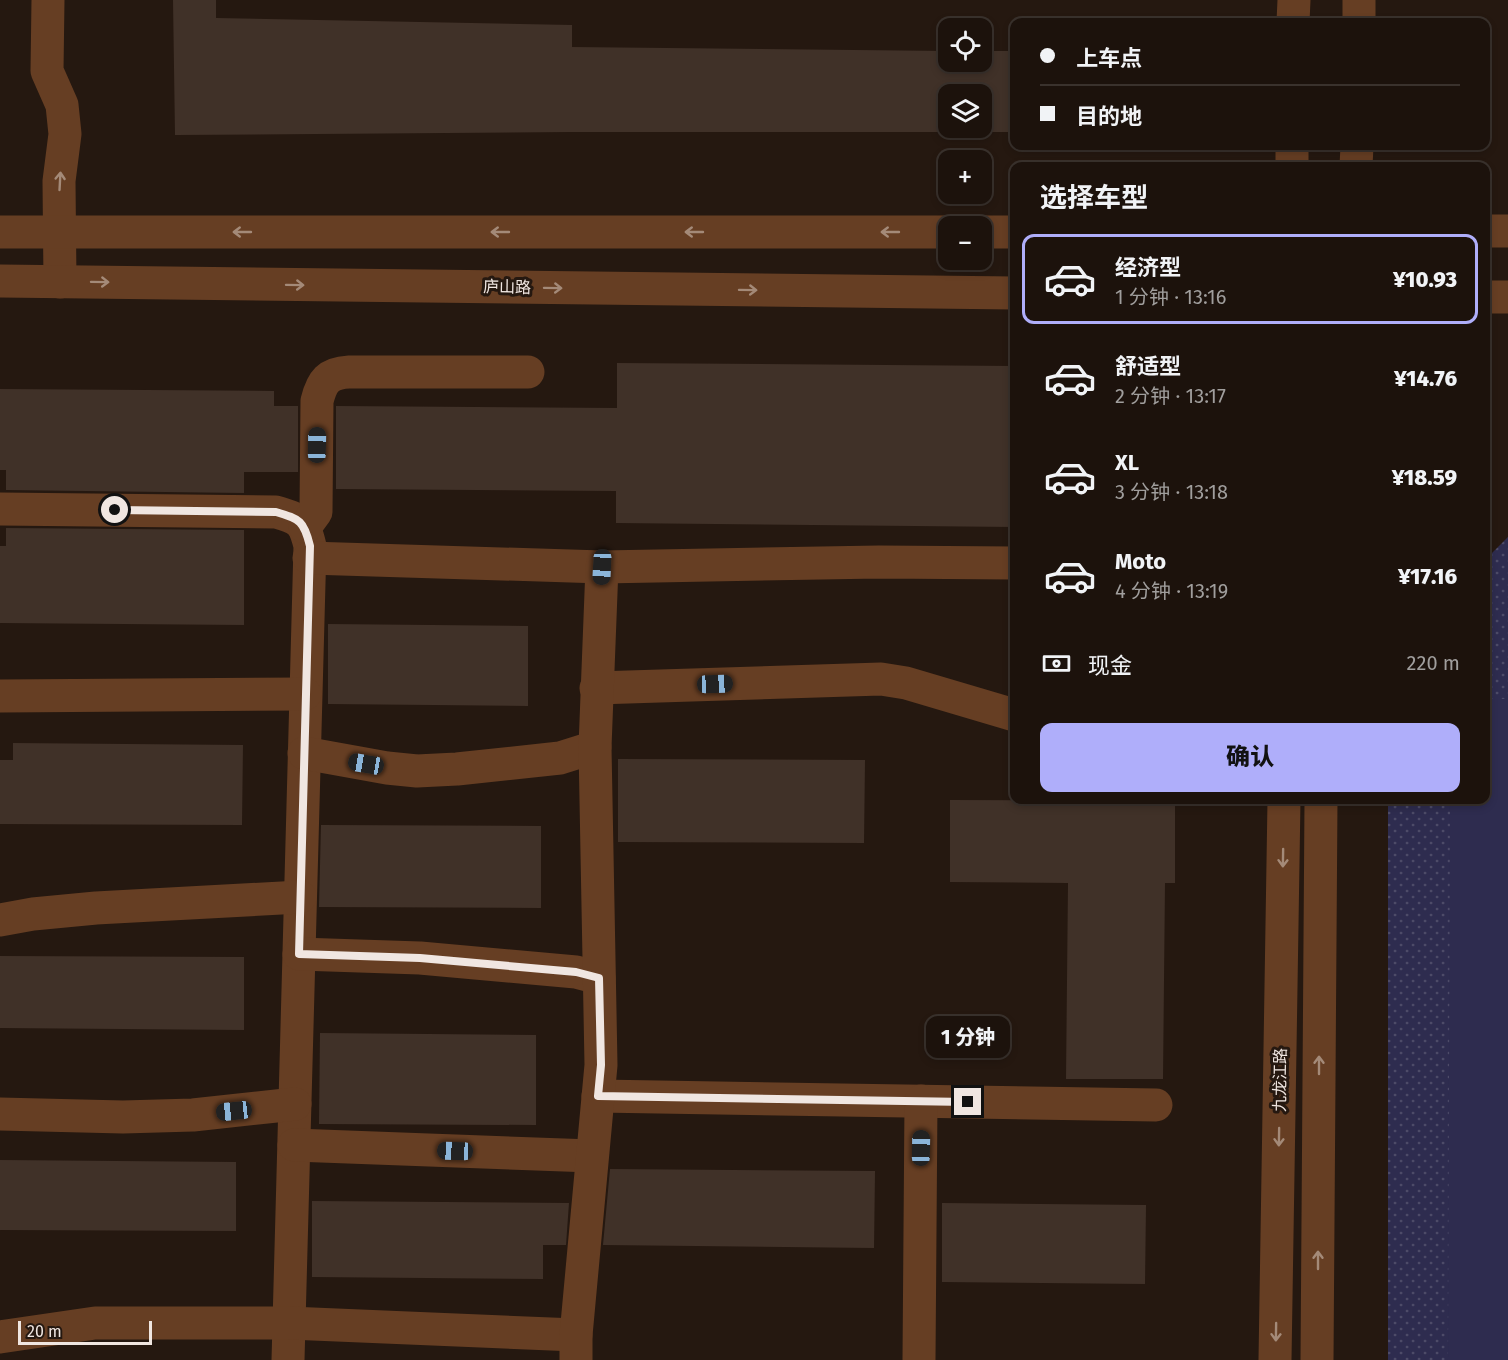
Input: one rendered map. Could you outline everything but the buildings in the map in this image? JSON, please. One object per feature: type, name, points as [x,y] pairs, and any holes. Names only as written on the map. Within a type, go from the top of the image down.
[{"type":"street","points":[[48,0],[47,71],[62,105],[65,134],[59,181],[60,282]]},
{"type":"street","points":[[1293,18],[1294,0]]},
{"type":"street","points":[[1359,0],[1359,18]]},
{"type":"street","points":[[1490,231],[1508,231]]},
{"type":"street","points":[[0,232],[938,232]]},
{"type":"street","points":[[992,232],[1010,232]]},
{"type":"street","name":"庐山路","points":[[0,281],[1010,293]]},
{"type":"street","points":[[1490,297],[1508,297]]},
{"type":"street","points":[[288,1360],[304,753],[307,543],[316,512],[317,401],[320,388],[326,379],[338,372],[528,372]]},
{"type":"street","points":[[0,509],[276,512],[296,518],[307,543]]},
{"type":"street","points":[[307,543],[602,567],[879,562],[1010,563]]},
{"type":"street","points":[[0,1337],[95,1323],[289,1323],[576,1348],[601,1065],[595,747],[602,567]]},
{"type":"street","points":[[596,688],[881,679],[906,683],[1010,714]]},
{"type":"street","points":[[0,696],[305,694]]},
{"type":"street","points":[[304,753],[417,771],[560,758],[595,747]]},
{"type":"street","name":"九龙江路","points":[[1275,1360],[1284,804]]},
{"type":"street","points":[[1317,1360],[1322,804]]},
{"type":"street","points":[[0,920],[33,914],[96,908],[300,897]]},
{"type":"street","points":[[299,954],[420,958],[576,972],[599,978]]},
{"type":"street","points":[[598,1096],[1156,1105]]},
{"type":"street","points":[[919,1360],[921,1101]]},
{"type":"street","points":[[0,1114],[123,1117],[193,1115],[295,1104]]},
{"type":"street","points":[[294,1145],[592,1156]]},
{"type":"shaded area","points":[[1508,537],[1508,1360],[1388,1360],[1388,804],[1490,804],[1490,555]]},
{"type":"shaded area","points":[[1490,699],[1508,699],[1508,1360],[1448,1360],[1450,804],[1490,804]]},
{"type":"route","points":[[115,510],[276,512],[296,518],[305,527],[310,546],[299,954],[420,958],[576,972],[599,978],[601,1065],[598,1096],[968,1102]]}]
